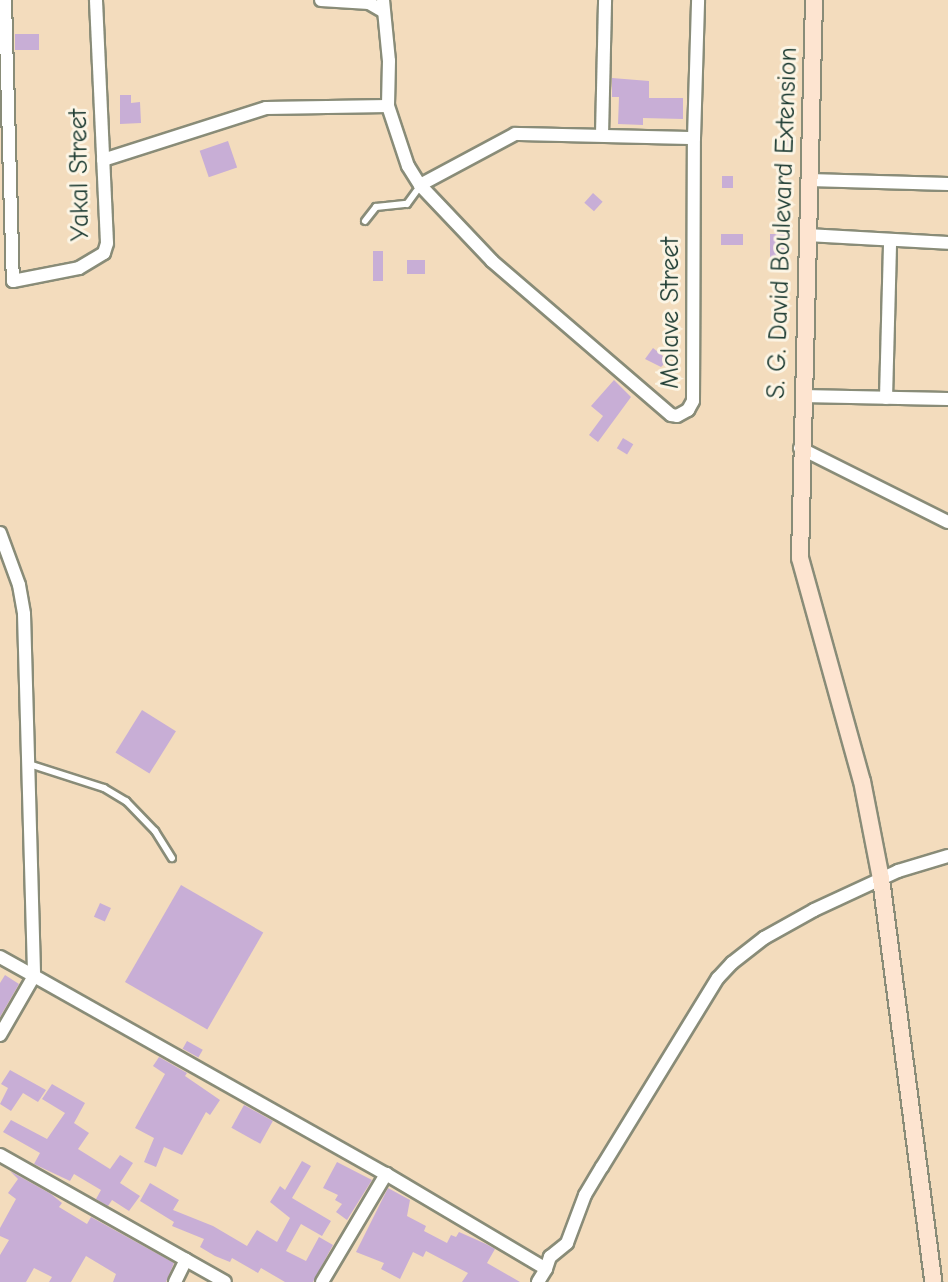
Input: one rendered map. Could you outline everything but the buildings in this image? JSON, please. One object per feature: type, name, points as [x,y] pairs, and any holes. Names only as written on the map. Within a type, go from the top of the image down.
[{"type":"street","points":[[0,277],[13,281],[5,0],[21,0]]},
{"type":"street","name":"Yakal Street","points":[[13,281],[79,268],[104,253],[107,243],[96,0]]},
{"type":"street","points":[[321,0],[383,5],[389,61],[388,106],[408,166],[420,185],[515,134],[694,138]]},
{"type":"street","points":[[602,135],[605,0]]},
{"type":"street","name":"Molave Street","points":[[420,185],[492,261],[671,415],[677,416],[688,410],[693,401],[698,0]]},
{"type":"street","name":"S. G. David Boulevard Extension","points":[[814,0],[800,448],[800,558],[862,781],[881,879],[933,1282]]},
{"type":"street","points":[[103,160],[266,108],[388,106]]},
{"type":"street","points":[[809,180],[948,184]]},
{"type":"street","points":[[807,235],[948,243]]},
{"type":"street","points":[[886,398],[890,240]]},
{"type":"street","points":[[802,396],[948,399]]},
{"type":"street","points":[[800,448],[948,522]]},
{"type":"street","points":[[0,533],[19,585],[24,614],[34,976],[0,1035]]},
{"type":"street","points":[[538,1282],[550,1257],[567,1243],[585,1195],[718,978],[764,938],[881,879],[948,856]]},
{"type":"street","points":[[0,957],[386,1174],[546,1269]]},
{"type":"street","points":[[0,1155],[225,1282]]},
{"type":"street","points":[[322,1282],[386,1174]]},
{"type":"street","points":[[175,1282],[186,1259]]},
{"type":"lane","points":[[365,221],[376,207],[407,204],[420,185]]},
{"type":"lane","points":[[26,763],[104,788],[126,801],[155,831],[172,858]]}]
